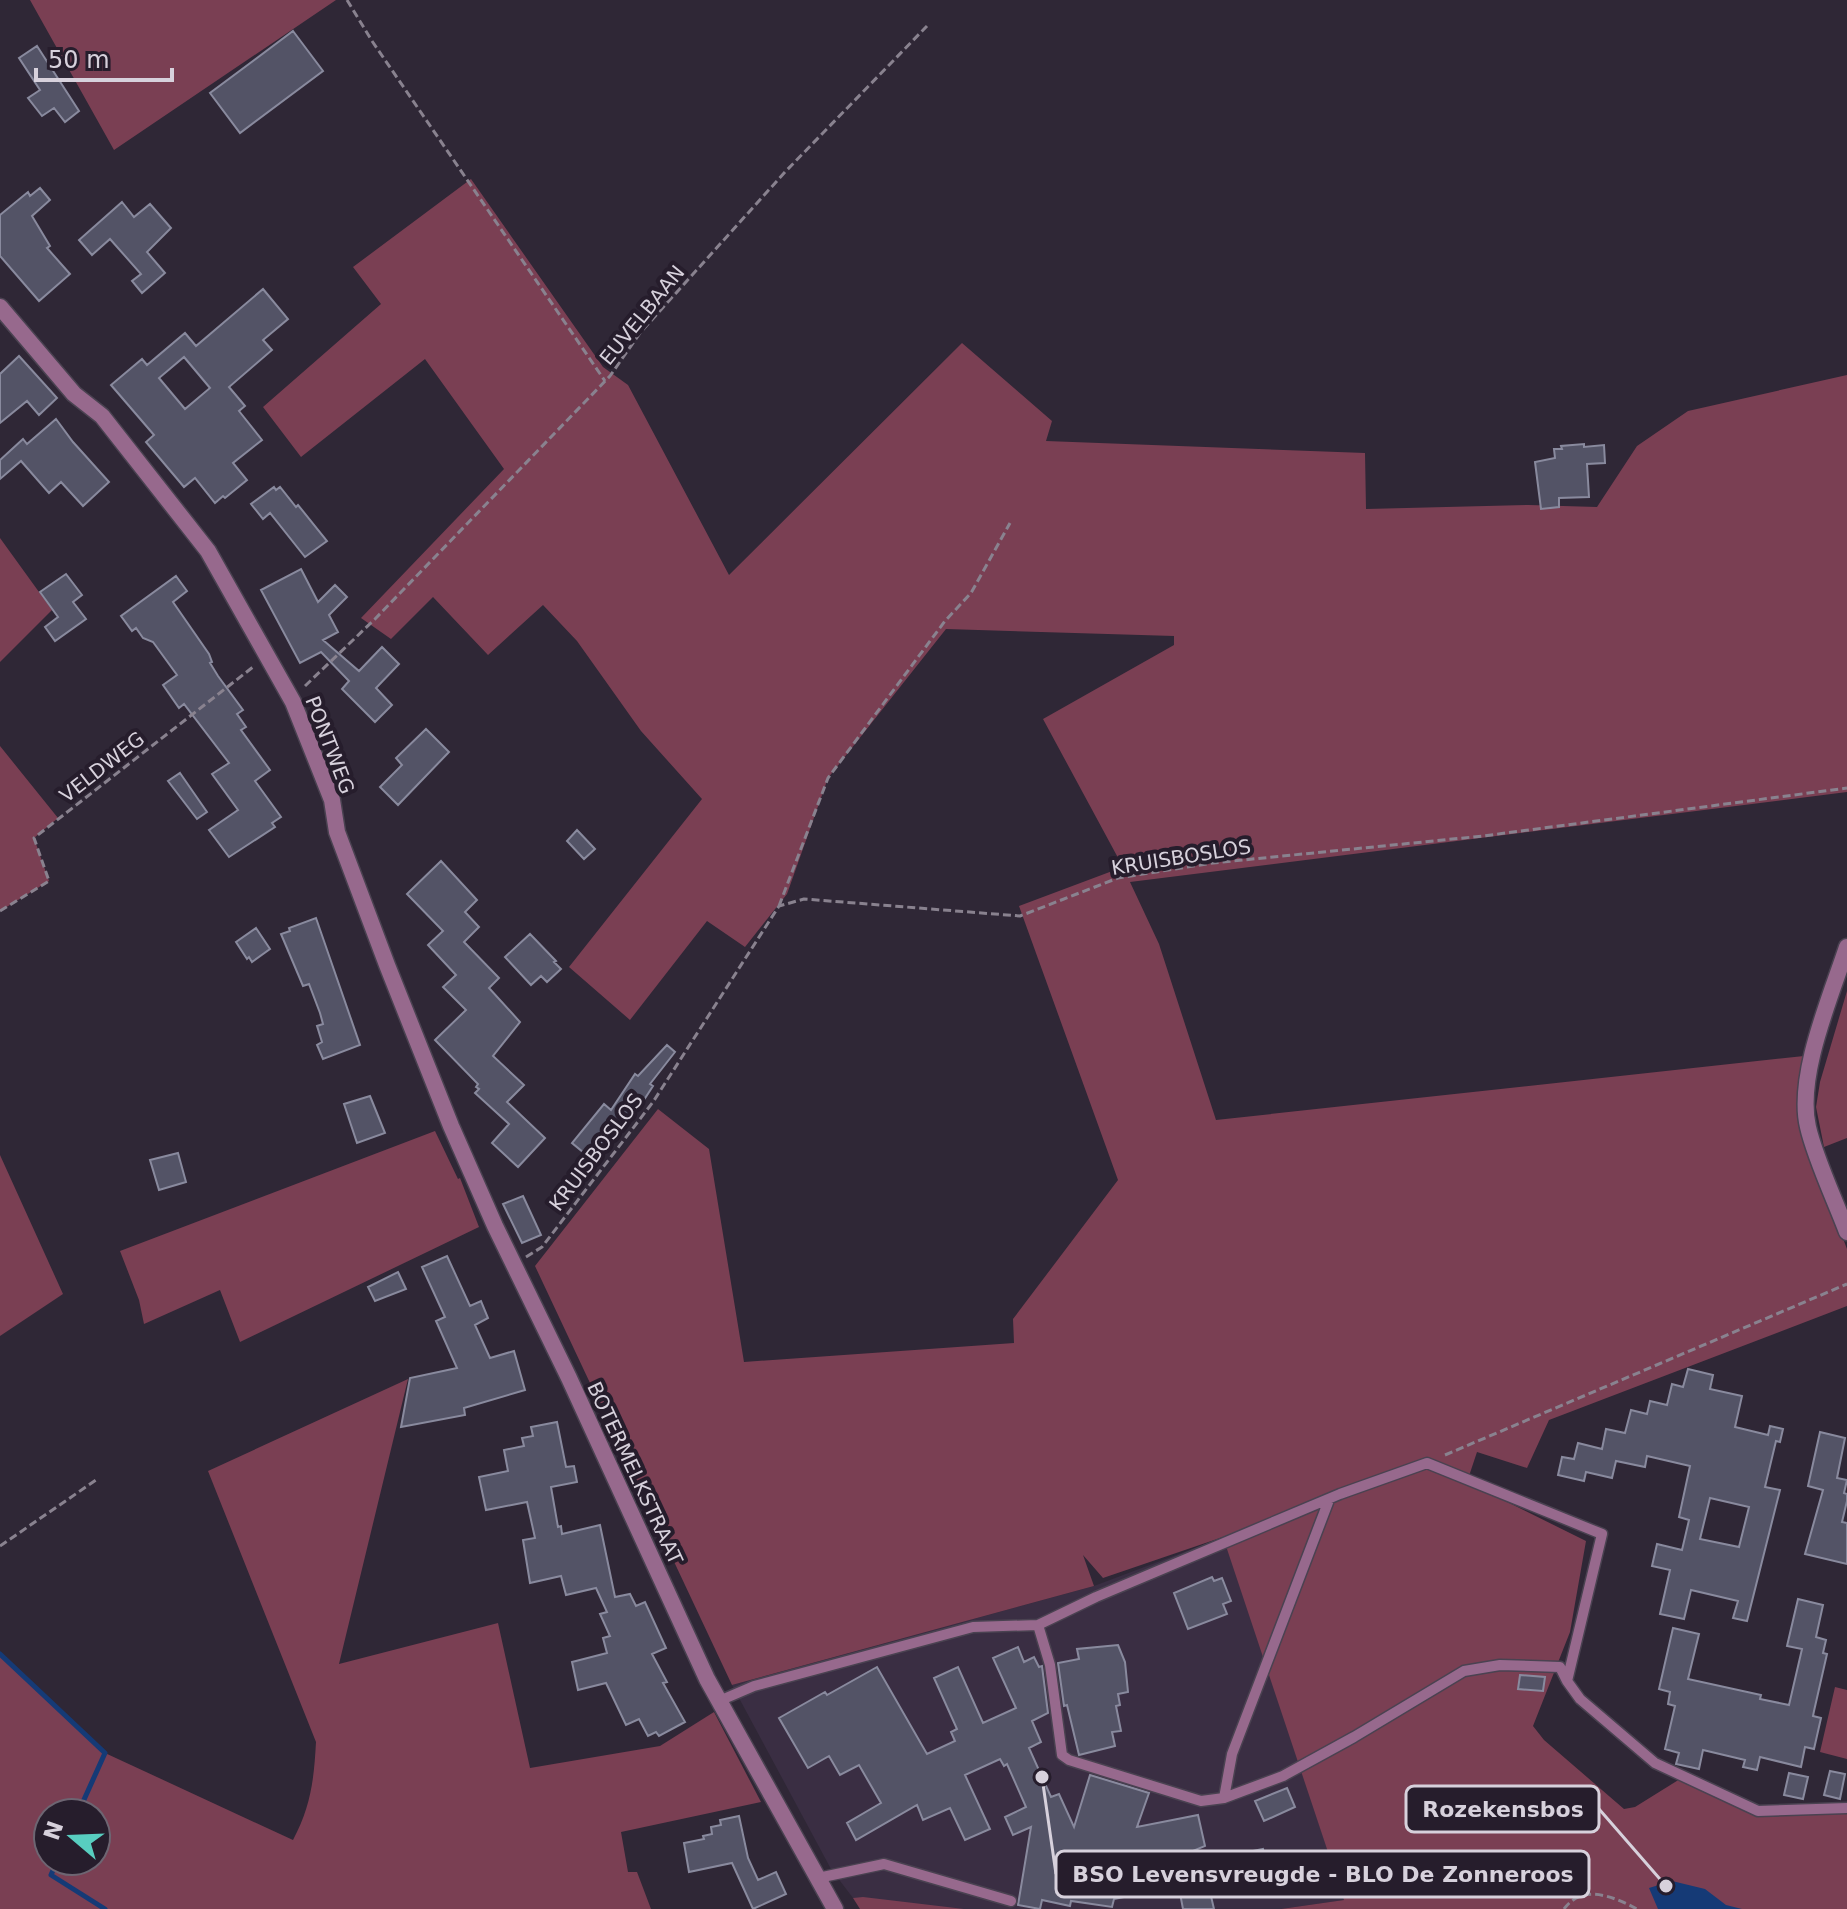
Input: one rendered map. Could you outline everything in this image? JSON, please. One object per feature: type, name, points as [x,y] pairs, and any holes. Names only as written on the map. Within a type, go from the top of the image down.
[{"type":"street","name":"PONTWEG","points":[[0,307],[74,394],[102,416],[208,551],[268,655],[288,693],[332,800],[337,832],[451,1126],[513,1262]]},
{"type":"street","points":[[1847,947],[1810,1064],[1805,1098],[1808,1127],[1847,1232]]},
{"type":"street","name":"BOTERMELKSTRAAT","points":[[513,1262],[719,1701],[835,1909]]},
{"type":"lane","points":[[719,1701],[754,1686],[973,1627],[1038,1625],[1096,1597],[1340,1494],[1427,1463],[1602,1534],[1567,1681]]},
{"type":"lane","points":[[1224,1798],[1232,1754],[1329,1500]]},
{"type":"lane","points":[[1038,1625],[1050,1665],[1062,1755],[1069,1760],[1201,1801],[1224,1798],[1283,1776],[1464,1671],[1500,1665],[1560,1667],[1580,1699],[1655,1763],[1758,1811],[1847,1808]]},
{"type":"lane","points":[[818,1878],[884,1864],[1011,1901]]},
{"type":"path","points":[[347,0],[605,381]]},
{"type":"path","name":"EUVELBAAN","points":[[288,693],[306,685],[375,619],[605,381],[640,333],[744,218],[927,26]]},
{"type":"path","points":[[779,906],[828,778],[945,621],[971,593],[1010,523]]},
{"type":"path","name":"VELDWEG","points":[[0,911],[49,881],[34,838],[268,655]]},
{"type":"path","name":"KRUISBOSLOS","points":[[513,1262],[542,1247],[624,1142],[779,906],[804,899],[1020,916],[1118,878],[1213,863],[1483,836],[1847,788]]},
{"type":"path","points":[[1427,1463],[1847,1284]]},
{"type":"path","points":[[0,1546],[96,1480]]},
{"type":"path","points":[[1564,1909],[1582,1895],[1597,1894],[1613,1897],[1637,1909]]},
{"type":"shaded area","points":[[30,0],[336,0],[114,150]]},
{"type":"shaded area","points":[[471,179],[603,367],[628,385],[729,575],[962,343],[1052,421],[1046,441],[1365,453],[1366,509],[1529,505],[1597,507],[1637,446],[1688,411],[1847,375],[1847,792],[1130,882],[1159,944],[1216,1120],[1804,1056],[1801,1128],[1847,1249],[1847,1306],[1549,1420],[1527,1468],[1477,1452],[1467,1482],[1586,1541],[1570,1632],[1533,1726],[1544,1740],[1624,1809],[1635,1807],[1680,1779],[1766,1817],[1847,1811],[1847,1909],[1281,1909],[1344,1900],[1223,1537],[1103,1578],[1083,1555],[1094,1586],[732,1685],[535,1266],[658,1109],[709,1149],[744,1362],[1014,1343],[1013,1319],[1118,1180],[1019,906],[1123,867],[1043,719],[1174,645],[1174,636],[946,629],[828,778],[787,894],[745,947],[707,921],[630,1020],[569,967],[702,799],[641,731],[577,641],[543,605],[488,655],[433,597],[391,639],[361,618],[504,469],[425,359],[301,457],[263,407],[381,304],[353,267]]},
{"type":"shaded area","points":[[0,538],[52,610],[0,662]]},
{"type":"shaded area","points":[[0,746],[58,818],[34,838],[49,881],[0,911]]},
{"type":"shaded area","points":[[1847,991],[1847,1138],[1824,1147],[1816,1107],[1820,1082]]},
{"type":"shaded area","points":[[435,1131],[460,1178],[479,1227],[240,1342],[220,1290],[144,1324],[139,1300],[120,1251]]},
{"type":"shaded area","points":[[0,1155],[63,1294],[0,1336]]},
{"type":"shaded area","points":[[408,1379],[339,1664],[498,1623],[530,1768],[660,1746],[714,1712],[761,1802],[621,1832],[628,1872],[637,1872],[651,1909],[0,1909],[0,1654],[105,1753],[293,1840],[310,1792],[316,1742],[208,1471]]},
{"type":"shaded area","points":[[1224,1537],[1345,1900],[1281,1909],[929,1909],[853,1898],[831,1869],[732,1685],[1094,1586]]},
{"type":"shaded area","points":[[1835,1687],[1847,1690],[1847,1759],[1820,1752]]},
{"type":"shaded area","points":[[853,1898],[964,1909],[860,1909]]},
{"type":"water","points":[[1672,1881],[1705,1889],[1726,1905],[1742,1909],[1658,1909],[1649,1888]]},
{"type":"building","points":[[293,31],[323,71],[240,133],[210,93]]},
{"type":"building","points":[[37,46],[79,111],[65,122],[54,108],[42,116],[28,98],[40,90],[19,58]]},
{"type":"building","points":[[40,188],[50,200],[32,216],[50,246],[47,248],[70,274],[39,301],[0,256],[0,215],[28,192],[30,196]]},
{"type":"building","points":[[122,202],[134,217],[150,204],[171,228],[147,252],[165,273],[142,293],[132,281],[141,274],[110,239],[92,255],[79,240]]},
{"type":"building","points":[[263,289],[288,319],[263,340],[272,350],[229,387],[245,406],[239,411],[262,440],[233,463],[247,480],[215,503],[195,478],[184,487],[146,442],[154,435],[111,385],[142,359],[147,365],[185,333],[196,346]],"holes":[[[184,357],[210,388],[185,409],[159,378]]]},
{"type":"building","points":[[19,356],[57,398],[39,415],[27,401],[0,423],[0,374]]},
{"type":"building","points":[[56,419],[109,482],[83,506],[61,482],[49,493],[21,461],[0,479],[0,460],[23,439],[27,444]]},
{"type":"building","points":[[1584,444],[1584,447],[1604,445],[1605,463],[1587,464],[1589,497],[1559,498],[1559,507],[1541,509],[1535,462],[1555,458],[1554,449],[1562,449],[1561,446]]},
{"type":"building","points":[[274,487],[276,490],[280,487],[296,507],[298,505],[327,541],[305,557],[270,513],[263,519],[251,504]]},
{"type":"building","points":[[301,569],[318,602],[335,585],[347,597],[329,615],[338,632],[323,640],[359,671],[382,647],[399,664],[376,688],[392,705],[375,722],[342,689],[349,681],[321,652],[300,663],[261,590]]},
{"type":"building","points":[[66,574],[82,595],[73,602],[86,619],[55,641],[45,627],[58,617],[40,592]]},
{"type":"building","points":[[176,576],[187,591],[173,602],[209,654],[210,663],[218,676],[243,710],[237,714],[246,727],[241,730],[270,770],[255,781],[281,817],[272,823],[275,827],[229,857],[209,830],[238,810],[212,774],[229,763],[184,704],[179,708],[163,685],[177,675],[153,642],[143,638],[136,628],[132,631],[121,616]]},
{"type":"building","points":[[426,729],[449,752],[398,805],[380,787],[402,765],[396,758]]},
{"type":"building","points":[[180,773],[207,812],[197,819],[168,781]]},
{"type":"building","points":[[577,830],[595,849],[584,859],[567,841]]},
{"type":"building","points":[[441,861],[477,900],[465,912],[479,927],[464,942],[499,978],[489,988],[520,1022],[493,1056],[524,1085],[507,1102],[545,1138],[518,1167],[492,1143],[509,1124],[475,1093],[479,1089],[476,1087],[478,1084],[435,1040],[466,1010],[443,987],[456,975],[428,945],[443,931],[407,894]]},
{"type":"building","points":[[316,918],[360,1045],[323,1059],[317,1045],[322,1042],[317,1026],[323,1024],[320,1013],[309,984],[303,986],[281,934]]},
{"type":"building","points":[[256,928],[270,949],[252,962],[236,942]]},
{"type":"building","points":[[530,934],[561,969],[547,982],[541,976],[531,985],[505,957]]},
{"type":"building","points":[[667,1045],[675,1052],[650,1084],[653,1086],[617,1138],[610,1132],[589,1157],[572,1143],[604,1104],[611,1110],[635,1074],[638,1076]]},
{"type":"building","points":[[370,1096],[385,1133],[357,1143],[344,1104]]},
{"type":"building","points":[[178,1153],[186,1182],[159,1190],[150,1160]]},
{"type":"building","points":[[523,1196],[541,1235],[522,1243],[503,1204]]},
{"type":"building","points":[[447,1256],[470,1306],[481,1301],[488,1318],[475,1325],[490,1358],[514,1351],[525,1390],[464,1408],[465,1415],[401,1427],[410,1378],[457,1368],[436,1321],[445,1317],[422,1267]]},
{"type":"building","points":[[398,1272],[406,1289],[375,1301],[368,1287]]},
{"type":"building","points":[[1688,1369],[1713,1375],[1710,1389],[1742,1396],[1735,1427],[1768,1435],[1770,1426],[1783,1429],[1780,1442],[1776,1441],[1765,1487],[1780,1490],[1747,1621],[1733,1618],[1738,1601],[1691,1590],[1684,1619],[1660,1614],[1670,1570],[1652,1566],[1657,1544],[1682,1550],[1689,1520],[1679,1517],[1690,1466],[1647,1456],[1645,1467],[1616,1461],[1612,1478],[1586,1472],[1584,1481],[1558,1475],[1562,1457],[1574,1459],[1578,1443],[1602,1449],[1606,1429],[1625,1433],[1631,1410],[1647,1414],[1650,1401],[1667,1405],[1672,1384],[1683,1387]],"holes":[[[1710,1498],[1749,1507],[1739,1547],[1700,1539]]]},
{"type":"building","points":[[557,1422],[566,1467],[574,1466],[577,1482],[551,1487],[558,1527],[561,1526],[562,1534],[600,1525],[615,1597],[630,1594],[636,1606],[645,1602],[666,1648],[652,1654],[667,1682],[663,1683],[685,1722],[659,1736],[656,1732],[648,1736],[639,1719],[626,1725],[606,1683],[578,1690],[572,1662],[607,1653],[603,1638],[610,1636],[600,1614],[607,1612],[596,1588],[566,1595],[561,1576],[530,1583],[523,1540],[535,1538],[527,1502],[486,1510],[479,1477],[508,1471],[504,1450],[524,1446],[522,1438],[533,1436],[531,1427]]},
{"type":"building","points":[[1820,1432],[1845,1438],[1837,1478],[1847,1480],[1844,1493],[1847,1494],[1847,1501],[1842,1522],[1847,1523],[1847,1564],[1805,1554],[1823,1490],[1808,1486]]},
{"type":"building","points":[[1212,1577],[1214,1581],[1222,1578],[1231,1601],[1223,1604],[1227,1614],[1188,1629],[1174,1593]]},
{"type":"building","points":[[1798,1599],[1823,1605],[1816,1637],[1826,1640],[1823,1653],[1827,1654],[1813,1716],[1821,1718],[1814,1749],[1805,1747],[1801,1767],[1760,1757],[1757,1770],[1743,1767],[1745,1760],[1703,1750],[1699,1769],[1676,1764],[1679,1753],[1665,1749],[1675,1706],[1668,1704],[1670,1692],[1659,1689],[1673,1628],[1699,1634],[1688,1679],[1761,1695],[1760,1699],[1789,1705],[1802,1649],[1787,1646]]},
{"type":"building","points":[[1118,1645],[1125,1662],[1128,1692],[1118,1694],[1120,1705],[1116,1706],[1121,1731],[1112,1732],[1115,1746],[1079,1755],[1067,1705],[1064,1706],[1058,1663],[1079,1659],[1077,1649]]},
{"type":"building","points":[[1018,1647],[1024,1662],[1034,1657],[1039,1667],[1042,1666],[1048,1713],[1032,1721],[1041,1742],[1029,1748],[1051,1797],[1059,1794],[1074,1827],[1090,1775],[1149,1793],[1137,1827],[1198,1815],[1205,1846],[1174,1859],[1169,1853],[1140,1860],[1141,1865],[1129,1868],[1134,1895],[1114,1899],[1112,1907],[1071,1901],[1070,1906],[1042,1900],[1040,1909],[1018,1905],[1031,1827],[1013,1835],[1005,1817],[1026,1807],[1007,1764],[1004,1766],[1000,1759],[965,1775],[990,1829],[965,1840],[950,1808],[923,1820],[917,1805],[856,1840],[847,1823],[881,1803],[859,1765],[840,1775],[829,1756],[808,1768],[779,1718],[877,1667],[927,1754],[955,1741],[951,1732],[957,1729],[934,1678],[958,1667],[983,1723],[1016,1708],[993,1658]]},
{"type":"building","points":[[1520,1675],[1545,1677],[1543,1691],[1518,1689]]},
{"type":"building","points":[[1830,1771],[1845,1774],[1840,1799],[1824,1795]]},
{"type":"building","points":[[1789,1773],[1808,1777],[1803,1799],[1784,1795]]},
{"type":"building","points":[[1287,1788],[1295,1807],[1264,1821],[1255,1801]]},
{"type":"building","points":[[739,1816],[748,1858],[758,1880],[776,1872],[786,1894],[753,1909],[732,1863],[689,1872],[684,1843],[704,1839],[703,1836],[712,1834],[711,1827],[721,1825],[720,1820]]},
{"type":"building","points":[[1263,1849],[1269,1878],[1249,1882],[1247,1870],[1207,1879],[1214,1909],[1183,1909],[1175,1867]]},
{"type":"waterway","points":[[0,1654],[105,1753],[85,1797]]},
{"type":"waterway","points":[[54,1877],[105,1909]]},
{"type":"place","name":"BSO Levensvreugde - BLO De Zonneroos","points":[[1042,1777]]},
{"type":"place","name":"Rozekensbos","points":[[1666,1886]]}]
